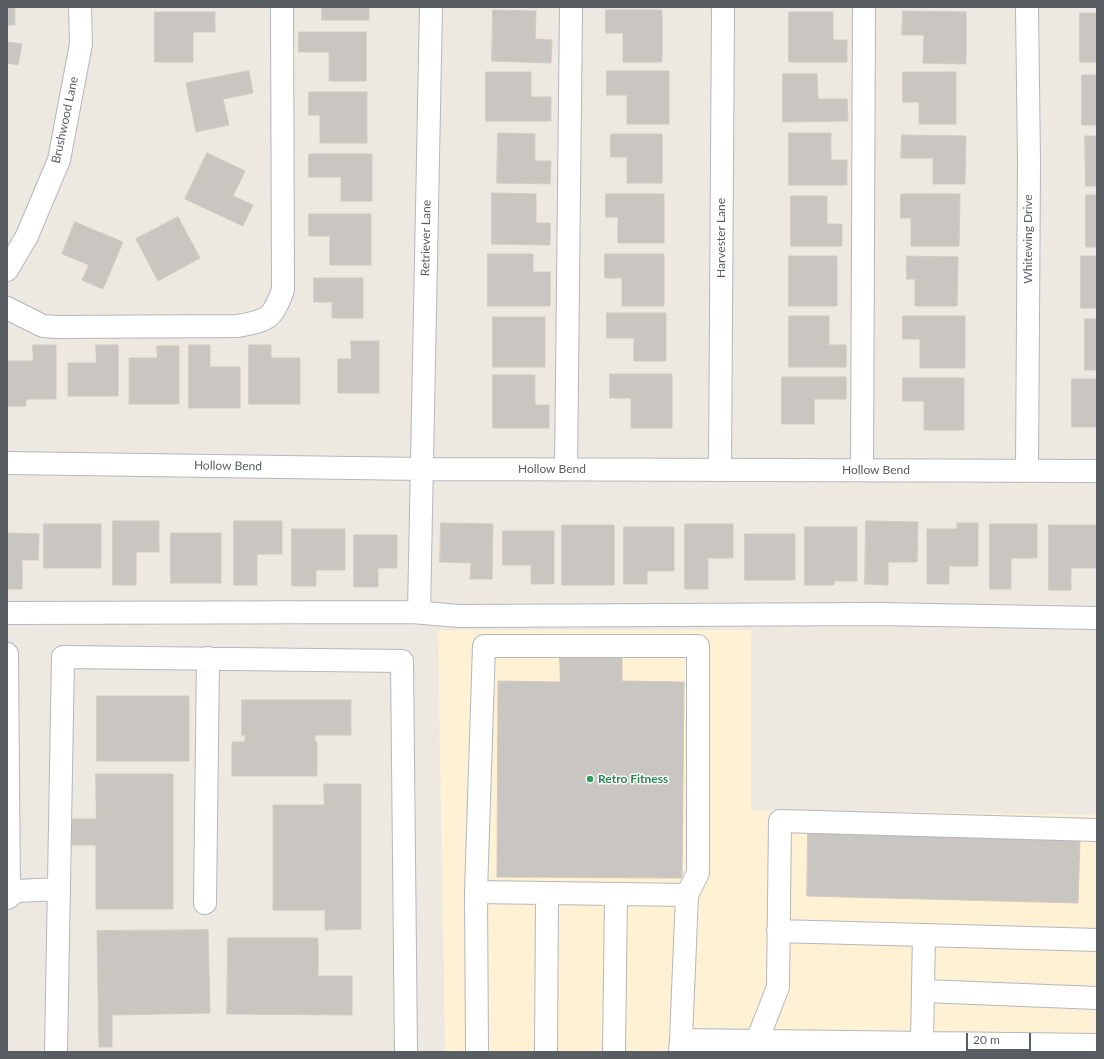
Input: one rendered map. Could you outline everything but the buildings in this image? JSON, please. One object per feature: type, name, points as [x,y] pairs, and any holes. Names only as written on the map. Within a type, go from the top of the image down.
[{"type":"street","name":"Brushwood Lane","points":[[7,270],[27,236],[59,160],[81,44],[80,7]]},
{"type":"street","points":[[7,308],[43,326],[238,326],[264,321],[277,306],[283,290],[282,7]]},
{"type":"street","name":"Retriever Lane","points":[[419,612],[430,7]]},
{"type":"street","points":[[566,469],[571,7]]},
{"type":"street","name":"Harvester Lane","points":[[720,469],[723,7]]},
{"type":"street","points":[[862,470],[864,7]]},
{"type":"street","name":"Whitewing Drive","points":[[1027,7],[1029,162],[1027,471]]},
{"type":"street","name":"Hollow Bend","points":[[7,463],[422,469],[1097,471]]},
{"type":"street","points":[[7,613],[419,612],[459,616],[877,614],[1097,618]]},
{"type":"street","points":[[477,1052],[476,892],[484,646],[698,646],[698,873],[687,895],[680,1046],[876,1047],[922,1042],[1012,1048],[1097,1045]]},
{"type":"street","points":[[7,654],[8,897]]},
{"type":"street","points":[[56,1052],[64,657],[402,660],[406,1052]]},
{"type":"street","points":[[205,903],[208,658]]},
{"type":"street","points":[[756,1046],[778,987],[780,821],[1097,830]]},
{"type":"street","points":[[8,897],[17,891],[59,889]]},
{"type":"street","points":[[476,892],[687,895]]},
{"type":"street","points":[[546,1052],[547,893]]},
{"type":"street","points":[[614,1052],[616,894]]},
{"type":"street","points":[[778,931],[1097,940]]},
{"type":"street","points":[[922,1042],[924,935]]},
{"type":"street","points":[[924,991],[1097,998]]},
{"type":"shaded area","points":[[438,630],[751,630],[751,810],[1097,815],[1097,1052],[445,1052]]},
{"type":"place","name":"Retro Fitness","points":[[590,779]]}]
